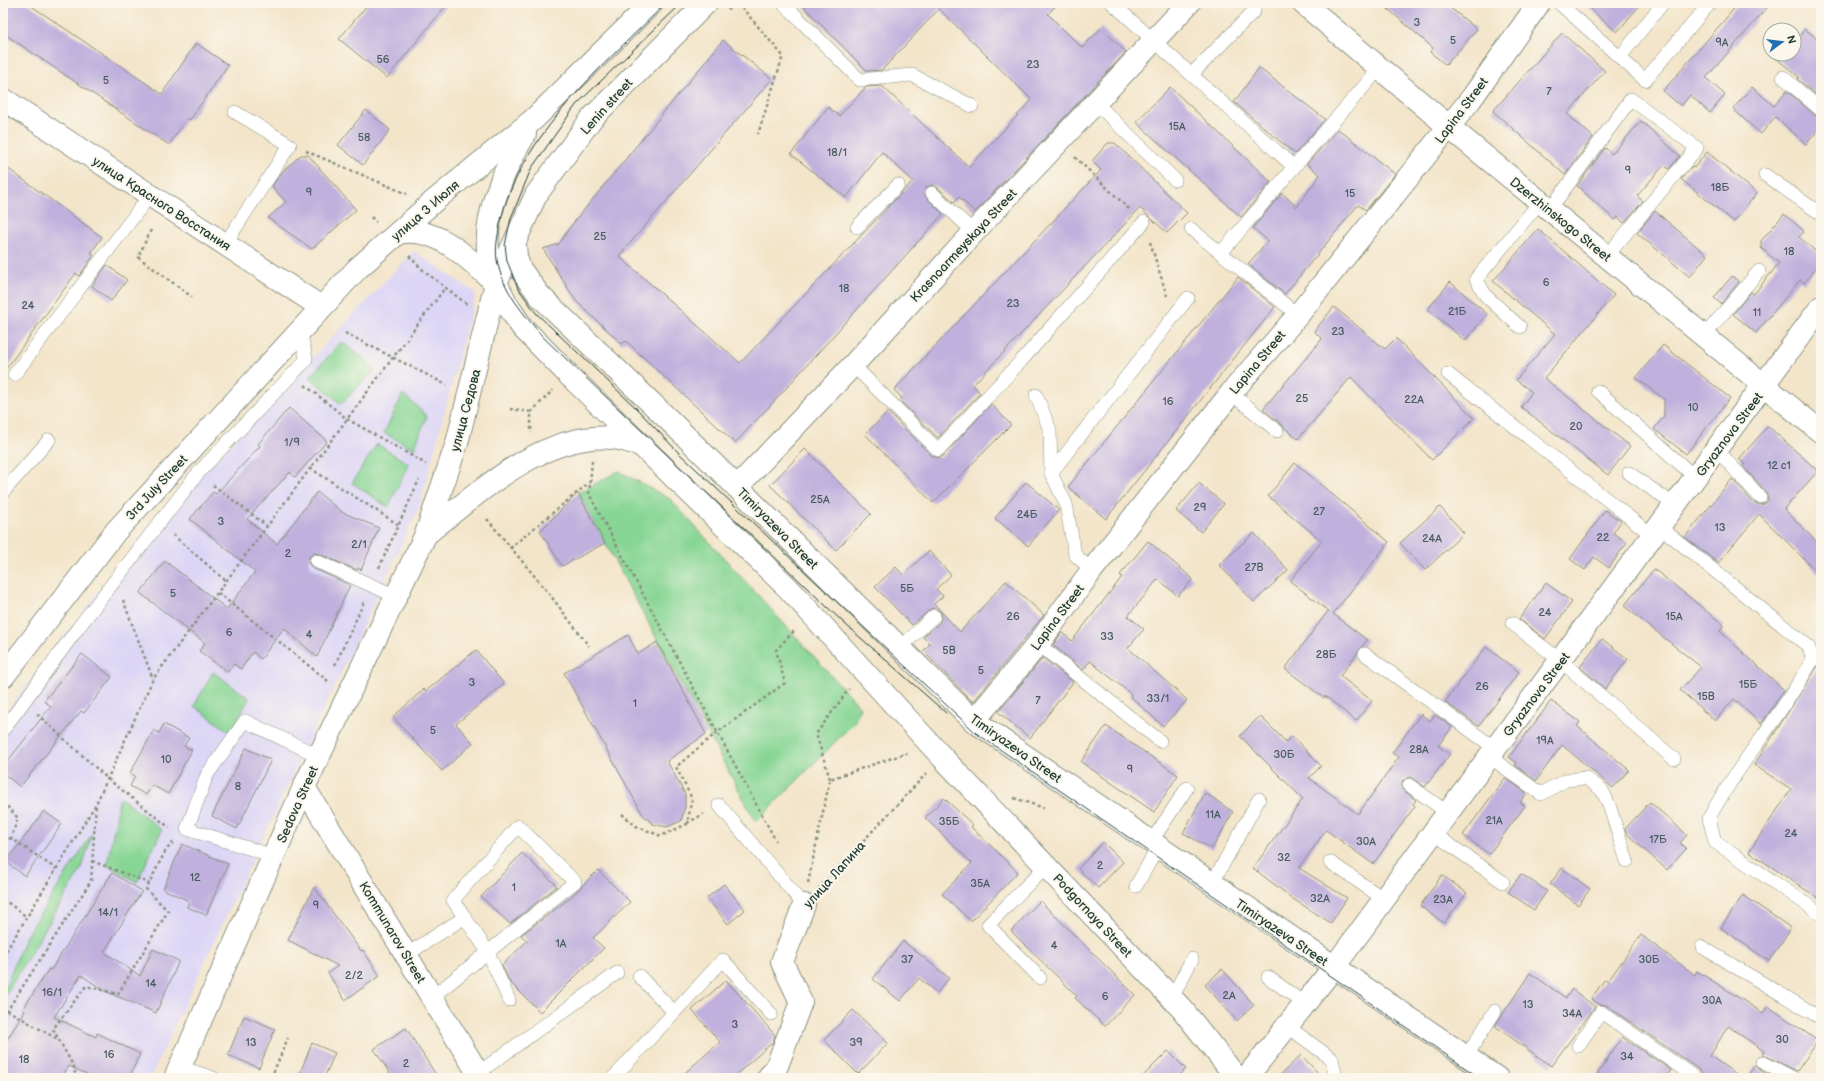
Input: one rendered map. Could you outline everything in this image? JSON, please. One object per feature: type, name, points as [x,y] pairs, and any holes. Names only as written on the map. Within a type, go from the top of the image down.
[{"type":"street","points":[[652,3],[534,119],[512,156],[502,176],[493,208],[488,238],[489,259],[496,283],[508,306],[522,327],[789,589],[942,757]]},
{"type":"street","name":"Lenin street","points":[[496,283],[536,195],[592,118],[706,3]]},
{"type":"street","name":"Krasnoarmeyskaya Street","points":[[737,487],[853,365],[974,232],[1060,143],[1189,3]]},
{"type":"street","name":"Dzerzhinskogo Street","points":[[1303,3],[1449,127],[1821,432]]},
{"type":"street","name":"Lapina Street","points":[[974,721],[1038,644],[1092,570],[1231,393],[1298,315],[1449,127],[1471,99],[1539,3]]},
{"type":"street","name":"улица Красного Восстания","points":[[3,99],[321,307]]},
{"type":"street","name":"улица 3 Июля","points":[[321,307],[357,269],[534,119]]},
{"type":"street","points":[[398,233],[418,231],[430,234],[460,252],[496,283],[518,288],[540,296]]},
{"type":"street","points":[[515,244],[516,257],[520,269],[540,296]]},
{"type":"street","name":"улица Седова","points":[[426,534],[457,443],[496,283]]},
{"type":"street","name":"Timiryazeva Street","points":[[540,296],[737,487],[974,721],[1497,1078]]},
{"type":"street","name":"3rd July Street","points":[[4,673],[116,531],[321,307]]},
{"type":"street","name":"Gryaznova Street","points":[[1246,1078],[1334,968],[1765,386],[1821,307]]},
{"type":"street","points":[[426,534],[489,485],[554,446],[572,441],[596,438],[614,438],[643,446]]},
{"type":"street","name":"Sedova Street","points":[[178,1073],[304,787],[426,534]]},
{"type":"street","name":"Podgornaya Street","points":[[942,757],[1172,998],[1237,1078]]},
{"type":"street","name":"Kommunarov Street","points":[[304,787],[480,1075]]},
{"type":"street","name":"улица Лапина","points":[[768,1078],[777,1066],[801,1002],[782,962],[804,905]]},
{"type":"lane","points":[[783,3],[860,80],[912,76],[972,106]]},
{"type":"lane","points":[[1112,3],[1294,167]]},
{"type":"lane","points":[[1559,3],[1645,80],[1710,3]]},
{"type":"lane","points":[[1620,57],[1663,3]]},
{"type":"lane","points":[[1192,74],[1254,11]]},
{"type":"lane","points":[[1221,253],[1380,68]]},
{"type":"lane","points":[[1783,77],[1821,110]]},
{"type":"lane","points":[[1520,327],[1486,296],[1476,279],[1545,205],[1631,99],[1697,148],[1607,256]]},
{"type":"lane","points":[[1096,103],[1175,180]]},
{"type":"lane","points":[[225,244],[290,145],[235,112]]},
{"type":"lane","points":[[1765,175],[1821,214]]},
{"type":"lane","points":[[857,227],[898,185]]},
{"type":"lane","points":[[932,193],[974,232]]},
{"type":"lane","points":[[14,376],[150,195]]},
{"type":"lane","points":[[853,365],[938,450],[1021,361],[1144,222]]},
{"type":"lane","points":[[1191,229],[1298,315]]},
{"type":"lane","points":[[1704,336],[1759,270]]},
{"type":"lane","points":[[1051,473],[1188,298]]},
{"type":"lane","points":[[3,730],[198,473],[305,362],[306,358],[300,330]]},
{"type":"lane","points":[[1448,374],[1808,646],[1813,659],[1802,680],[1723,792],[1709,818],[1715,842],[1821,914]]},
{"type":"lane","points":[[1598,391],[1696,478]]},
{"type":"lane","points":[[1231,393],[1277,431]]},
{"type":"lane","points":[[1036,395],[1050,430],[1051,473],[1066,504],[1075,555],[1092,570]]},
{"type":"lane","points":[[3,492],[49,440]]},
{"type":"lane","points":[[1717,450],[1760,497]]},
{"type":"lane","points":[[1629,473],[1676,506]]},
{"type":"lane","points":[[316,562],[396,596]]},
{"type":"lane","points":[[900,648],[934,616]]},
{"type":"lane","points":[[1512,623],[1561,661],[1674,759]]},
{"type":"lane","points":[[1038,644],[1160,741]]},
{"type":"lane","points":[[1365,654],[1493,753],[1541,794],[1566,780],[1586,778],[1602,790],[1609,805],[1627,861]]},
{"type":"lane","points":[[274,856],[183,832],[207,775],[245,721],[319,756]]},
{"type":"lane","points":[[1409,785],[1448,813]]},
{"type":"lane","points":[[1136,886],[1155,844],[1187,788]]},
{"type":"lane","points":[[1212,884],[1259,799]]},
{"type":"lane","points":[[719,805],[804,905]]},
{"type":"lane","points":[[432,997],[488,952],[575,882],[518,826],[454,900],[488,952],[509,1000]]},
{"type":"lane","points":[[1433,833],[1503,882]]},
{"type":"lane","points":[[1330,862],[1384,899]]},
{"type":"lane","points":[[1040,978],[988,924],[1046,866]]},
{"type":"lane","points":[[406,955],[465,917]]},
{"type":"lane","points":[[1702,947],[1821,1018]]},
{"type":"lane","points":[[1172,998],[1192,959]]},
{"type":"lane","points":[[613,1078],[723,960],[771,1014]]},
{"type":"lane","points":[[480,1075],[617,973]]},
{"type":"lane","points":[[639,976],[674,1012]]},
{"type":"lane","points":[[1268,977],[1305,1004]]},
{"type":"lane","points":[[1466,1057],[1495,1011]]},
{"type":"lane","points":[[1578,1046],[1601,1012],[1696,1078]]},
{"type":"lane","points":[[1287,1026],[1332,1059],[1336,1078]]},
{"type":"lane","points":[[1762,1062],[1793,1078]]},
{"type":"lane","points":[[178,1073],[213,1078]]},
{"type":"path","points":[[727,12],[736,3],[783,56],[758,134]]},
{"type":"path","points":[[1060,143],[1144,222],[1174,317]]},
{"type":"path","points":[[290,145],[319,155],[406,194]]},
{"type":"path","points":[[151,230],[138,257],[192,297]]},
{"type":"path","points":[[408,255],[424,271],[469,305]]},
{"type":"path","points":[[3,956],[96,804],[153,679],[445,288]]},
{"type":"path","points":[[345,333],[447,385]]},
{"type":"path","points":[[300,381],[347,419],[426,464]]},
{"type":"path","points":[[531,434],[531,412],[557,387]]},
{"type":"path","points":[[510,409],[531,412]]},
{"type":"path","points":[[592,459],[589,494],[776,842]]},
{"type":"path","points":[[310,468],[399,524]]},
{"type":"path","points":[[510,548],[590,481]]},
{"type":"path","points":[[213,485],[267,526]]},
{"type":"path","points":[[487,519],[548,591],[589,646]]},
{"type":"path","points":[[173,534],[226,581]]},
{"type":"path","points":[[116,581],[153,679]]},
{"type":"path","points":[[218,593],[328,681]]},
{"type":"path","points":[[622,814],[636,826],[661,836],[687,824],[692,799],[676,767],[717,733],[785,683],[776,650],[800,624]]},
{"type":"path","points":[[804,905],[830,779],[816,734],[854,684]]},
{"type":"path","points":[[31,709],[108,779],[183,832],[166,850],[146,889],[168,911],[118,994],[86,986],[53,1029],[76,1071],[70,1078]]},
{"type":"path","points":[[830,779],[913,751]]},
{"type":"path","name":"улица Лапина","points":[[804,905],[942,757]]},
{"type":"path","points":[[3,802],[18,818],[11,838]]},
{"type":"path","points":[[3,1017],[91,881],[96,804]]},
{"type":"path","points":[[11,838],[56,869]]},
{"type":"path","points":[[3,841],[11,838]]},
{"type":"path","points":[[92,861],[149,883]]},
{"type":"path","points":[[3,899],[27,917]]},
{"type":"path","points":[[7,1010],[60,1041]]},
{"type":"path","points":[[271,1078],[288,1038]]},
{"type":"shaded area","points":[[414,251],[476,293],[419,507],[150,1078],[3,1078],[3,716],[134,546]]},
{"type":"green space","points":[[341,342],[366,360],[375,370],[341,404],[310,377]]},
{"type":"green space","points":[[403,394],[427,416],[414,449],[384,433]]},
{"type":"green space","points":[[377,444],[409,464],[388,507],[352,483]]},
{"type":"green space","points":[[619,471],[670,499],[860,707],[854,723],[756,822],[578,493]]},
{"type":"green space","points":[[213,672],[249,698],[231,733],[194,706]]},
{"type":"green space","points":[[120,797],[162,830],[137,882],[107,865]]},
{"type":"green space","points":[[92,834],[82,868],[3,999],[3,992],[25,938]]},
{"type":"building","points":[[3,3],[27,3],[162,94],[196,43],[228,65],[190,120],[187,118],[169,145],[3,33]]},
{"type":"building","points":[[369,3],[448,3],[387,78],[339,39]]},
{"type":"building","points":[[800,3],[1058,3],[1048,14],[1082,48],[1101,28],[1126,52],[975,212],[959,197],[954,202],[937,187],[933,185],[926,187],[925,196],[943,214],[735,443],[626,341],[622,344],[576,301],[543,249],[559,244],[570,227],[723,40],[772,79],[619,256],[740,363],[913,181],[882,152],[846,198],[791,154],[828,107],[839,116],[866,87],[882,86],[969,167],[1032,100],[939,9],[882,70],[867,71]]},
{"type":"building","points":[[1381,3],[1444,3],[1477,29],[1446,65],[1430,52],[1433,48]]},
{"type":"building","points":[[1583,3],[1642,3],[1617,32]]},
{"type":"building","points":[[1739,3],[1771,3],[1706,78],[1725,95],[1710,113],[1690,95],[1681,106],[1663,91]]},
{"type":"building","points":[[1805,29],[1821,42],[1821,99],[1797,79],[1799,77],[1781,62],[1802,62],[1802,33]]},
{"type":"building","points":[[1562,33],[1605,71],[1567,114],[1593,137],[1565,175],[1493,111]]},
{"type":"building","points":[[1259,68],[1325,119],[1295,154],[1234,102]]},
{"type":"building","points":[[1170,87],[1271,182],[1241,217],[1136,122]]},
{"type":"building","points":[[1752,87],[1774,106],[1787,91],[1816,116],[1821,118],[1821,127],[1806,144],[1775,117],[1761,134],[1733,109]]},
{"type":"building","points":[[366,110],[390,130],[363,165],[338,145]]},
{"type":"building","points":[[1641,121],[1680,156],[1669,169],[1664,165],[1637,196],[1643,201],[1624,223],[1618,217],[1615,220],[1577,186],[1605,148],[1612,154]]},
{"type":"building","points":[[1338,129],[1395,174],[1366,210],[1358,205],[1285,294],[1248,264],[1268,241],[1253,228],[1282,193],[1297,207],[1320,175],[1307,164]]},
{"type":"building","points":[[1108,143],[1115,143],[1187,213],[1167,233],[1140,208],[973,385],[980,393],[938,438],[900,401],[902,398],[894,390],[1101,170],[1092,161]]},
{"type":"building","points":[[1707,152],[1757,193],[1734,222],[1681,179],[1692,166],[1694,168]]},
{"type":"building","points":[[301,155],[308,155],[356,210],[312,249],[268,218],[286,202],[272,186],[283,171]]},
{"type":"building","points":[[3,165],[102,237],[91,253],[94,255],[79,276],[76,273],[3,373]]},
{"type":"building","points":[[1655,211],[1707,255],[1690,277],[1637,233]]},
{"type":"building","points":[[1784,214],[1804,231],[1799,237],[1821,256],[1821,262],[1804,283],[1800,280],[1756,333],[1733,314],[1751,292],[1754,294],[1779,263],[1761,248],[1761,241]]},
{"type":"building","points":[[1538,229],[1614,295],[1544,378],[1630,446],[1608,475],[1521,407],[1532,392],[1516,380],[1555,334],[1493,281]]},
{"type":"building","points":[[107,265],[127,280],[111,301],[92,286]]},
{"type":"building","points":[[1732,276],[1739,282],[1721,304],[1714,298]]},
{"type":"building","points":[[1238,277],[1275,307],[1106,519],[1068,487]]},
{"type":"building","points":[[1450,282],[1487,314],[1465,341],[1428,309]]},
{"type":"building","points":[[1334,307],[1385,349],[1396,338],[1474,418],[1432,460],[1351,377],[1298,439],[1263,409],[1322,339],[1314,331]]},
{"type":"building","points":[[1663,345],[1730,398],[1686,454],[1654,429],[1664,416],[1664,399],[1636,378]]},
{"type":"building","points":[[991,404],[1011,425],[933,503],[865,434],[888,412],[932,456],[940,458]]},
{"type":"building","points":[[289,408],[327,441],[295,477],[290,472],[247,519],[277,544],[317,492],[342,512],[379,528],[361,570],[358,568],[357,570],[315,553],[309,557],[308,562],[312,568],[350,585],[317,657],[284,628],[261,659],[253,652],[241,669],[234,664],[228,672],[199,651],[205,643],[140,593],[165,561],[227,609],[255,572],[190,519],[213,492],[216,494],[260,446],[258,444]]},
{"type":"building","points":[[1768,426],[1818,471],[1784,509],[1821,546],[1821,576],[1759,514],[1718,563],[1685,537],[1732,479],[1754,503],[1761,505],[1766,503],[1768,499],[1766,492],[1743,466],[1745,464],[1739,459]]},
{"type":"building","points":[[805,449],[871,514],[836,550],[770,485]]},
{"type":"building","points":[[1295,463],[1389,542],[1333,614],[1367,640],[1340,676],[1372,701],[1356,721],[1325,696],[1324,698],[1285,669],[1329,611],[1290,581],[1322,541],[1268,496]]},
{"type":"building","points":[[1026,482],[1059,510],[1028,546],[995,518]]},
{"type":"building","points":[[1199,483],[1224,504],[1201,532],[1176,511]]},
{"type":"building","points":[[578,493],[605,543],[562,566],[540,531]]},
{"type":"building","points":[[1440,507],[1464,533],[1425,570],[1400,543]]},
{"type":"building","points":[[1605,510],[1621,521],[1613,533],[1627,542],[1609,568],[1594,557],[1585,570],[1570,559]]},
{"type":"building","points":[[1254,533],[1288,570],[1254,602],[1219,565]]},
{"type":"building","points":[[1148,541],[1193,579],[1178,596],[1158,579],[1128,616],[1144,629],[1128,648],[1187,700],[1163,726],[1130,696],[1131,694],[1090,661],[1083,670],[1053,645],[1062,632],[1072,641],[1122,577],[1120,575]]},
{"type":"building","points":[[929,551],[951,575],[936,589],[943,596],[934,604],[960,632],[1006,581],[1044,615],[973,702],[923,651],[930,644],[923,637],[940,622],[942,615],[940,611],[932,608],[912,625],[875,587],[896,567],[903,575]]},
{"type":"building","points":[[1654,569],[1724,625],[1720,631],[1784,690],[1761,724],[1734,699],[1715,721],[1680,690],[1701,667],[1624,606]]},
{"type":"building","points":[[1546,583],[1572,602],[1545,639],[1519,619]]},
{"type":"building","points":[[628,635],[638,654],[657,642],[706,734],[667,761],[685,794],[685,806],[681,821],[667,827],[653,824],[643,815],[564,673]]},
{"type":"building","points":[[1602,639],[1628,659],[1605,689],[1580,667]]},
{"type":"building","points":[[1486,647],[1519,672],[1479,726],[1445,702]]},
{"type":"building","points":[[476,650],[504,684],[456,724],[473,743],[442,771],[393,717],[424,689],[426,691]]},
{"type":"building","points":[[82,654],[112,677],[84,713],[81,711],[20,787],[3,773],[3,767],[51,706],[44,701]]},
{"type":"building","points":[[1043,658],[1073,682],[1030,738],[998,712]]},
{"type":"building","points":[[1821,661],[1821,900],[1749,852],[1791,789],[1754,765]]},
{"type":"building","points":[[1551,701],[1580,722],[1577,726],[1629,770],[1613,788],[1562,745],[1536,781],[1515,765],[1517,763],[1509,757]]},
{"type":"building","points":[[1421,714],[1430,721],[1435,715],[1452,727],[1438,746],[1450,754],[1425,787],[1410,777],[1402,781],[1402,789],[1416,800],[1413,804],[1415,806],[1373,864],[1326,830],[1299,868],[1347,898],[1331,923],[1293,899],[1253,868],[1303,799],[1240,736],[1260,716],[1286,742],[1292,736],[1321,766],[1309,778],[1358,814],[1399,757],[1392,753]]},
{"type":"building","points":[[164,724],[189,738],[184,746],[192,750],[168,794],[152,785],[146,795],[130,786],[135,776],[130,773],[154,730],[159,733]]},
{"type":"building","points":[[1106,726],[1178,775],[1154,812],[1081,762]]},
{"type":"building","points":[[246,748],[271,760],[237,829],[212,816]]},
{"type":"building","points":[[1505,778],[1527,793],[1520,802],[1525,806],[1489,854],[1463,835]]},
{"type":"building","points":[[1205,793],[1233,812],[1212,849],[1183,833]]},
{"type":"building","points":[[944,798],[973,825],[971,827],[1018,872],[971,921],[942,894],[972,863],[925,818]]},
{"type":"building","points":[[1650,802],[1687,835],[1680,843],[1686,849],[1667,870],[1627,834],[1625,829]]},
{"type":"building","points":[[44,811],[62,824],[25,876],[6,862]]},
{"type":"building","points":[[1103,842],[1123,862],[1098,888],[1078,869]]},
{"type":"building","points":[[182,844],[228,864],[206,915],[187,907],[189,901],[163,889]]},
{"type":"building","points":[[522,853],[557,886],[510,924],[481,897]]},
{"type":"building","points":[[1562,868],[1590,889],[1578,905],[1550,884]]},
{"type":"building","points":[[598,870],[630,902],[593,938],[604,948],[540,1012],[509,981],[502,965],[527,941],[521,935],[570,898]]},
{"type":"building","points":[[112,873],[142,891],[104,952],[140,976],[153,949],[179,961],[156,1013],[105,991],[81,975],[54,1017],[96,1037],[97,1033],[140,1054],[129,1078],[95,1078],[69,1066],[61,1078],[3,1078],[3,1046],[25,1011],[23,1009],[49,969],[51,970]]},
{"type":"building","points":[[1521,874],[1547,891],[1534,910],[1508,892]]},
{"type":"building","points":[[1442,875],[1467,893],[1444,923],[1420,906]]},
{"type":"building","points":[[724,884],[745,910],[728,924],[707,898]]},
{"type":"building","points":[[314,887],[361,951],[363,950],[380,976],[345,1000],[328,973],[338,966],[288,940]]},
{"type":"building","points":[[1743,895],[1791,928],[1769,961],[1721,928]]},
{"type":"building","points":[[1040,901],[1135,995],[1105,1026],[1075,998],[1077,996],[1011,931]]},
{"type":"building","points":[[1641,935],[1695,975],[1697,971],[1763,1013],[1768,1006],[1818,1041],[1797,1071],[1762,1054],[1764,1051],[1728,1026],[1710,1056],[1742,1078],[1704,1078],[1701,1071],[1606,1005],[1599,1004],[1591,999],[1605,979],[1608,981]]},
{"type":"building","points":[[903,941],[949,978],[937,993],[919,978],[900,1001],[873,979]]},
{"type":"building","points":[[1222,969],[1254,1005],[1237,1021],[1205,985]]},
{"type":"building","points":[[1530,973],[1566,998],[1572,989],[1595,1007],[1551,1066],[1495,1026]]},
{"type":"building","points":[[726,980],[775,1035],[773,1042],[732,1078],[679,1078],[720,1042],[692,1010]]},
{"type":"building","points":[[853,1010],[888,1043],[858,1074],[824,1040]]},
{"type":"building","points":[[244,1016],[275,1029],[259,1068],[228,1055]]},
{"type":"building","points":[[406,1028],[438,1078],[393,1078],[374,1049]]},
{"type":"building","points":[[1622,1037],[1671,1070],[1666,1078],[1595,1078]]},
{"type":"building","points":[[312,1043],[335,1053],[324,1078],[298,1078]]},
{"type":"building","points":[[1168,1051],[1186,1069],[1177,1078],[1141,1078]]},
{"type":"building","points":[[1301,1055],[1323,1078],[1277,1078]]},
{"type":"building","points":[[1755,1065],[1758,1069],[1776,1078],[1746,1078]]},
{"type":"tram line","points":[[666,3],[567,103],[545,131],[525,161],[510,192],[498,233],[496,255],[504,282],[515,301],[543,337],[845,624],[946,713]]},
{"type":"tram line","points":[[682,3],[576,105],[531,169],[511,218],[505,245],[507,261],[518,288],[536,313],[635,407],[680,454],[976,733],[1480,1078]]}]
